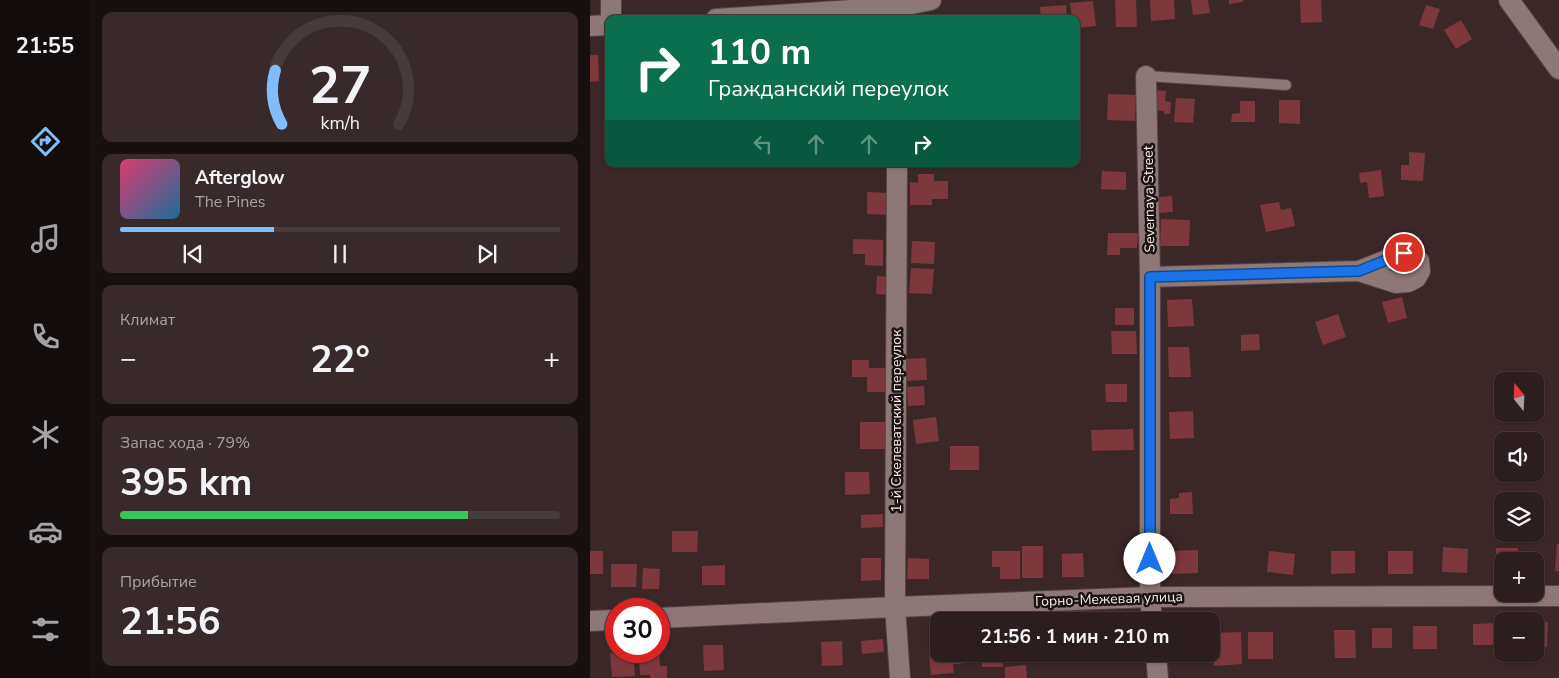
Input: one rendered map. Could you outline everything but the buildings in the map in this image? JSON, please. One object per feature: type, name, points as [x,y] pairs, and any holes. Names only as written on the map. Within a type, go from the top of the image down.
[{"type":"street","points":[[611,0],[611,15]]},
{"type":"street","points":[[1509,0],[1559,70]]},
{"type":"street","points":[[776,15],[910,6]]},
{"type":"street","points":[[590,26],[605,25]]},
{"type":"street","name":"Severnaya Street","points":[[1146,76],[1150,277],[1151,612]]},
{"type":"street","name":"1-й Скелеватский переулок","points":[[897,167],[895,606],[900,678]]},
{"type":"street","points":[[1150,277],[1359,271]]},
{"type":"street","name":"Горно-Межевая улица","points":[[670,617],[895,606],[1150,597],[1559,596]]},
{"type":"street","points":[[590,621],[605,620]]},
{"type":"street","points":[[1157,662],[1158,678]]},
{"type":"lane","points":[[1146,76],[1286,85]]},
{"type":"route","points":[[1150,559],[1150,277],[1359,271],[1404,253]]}]
